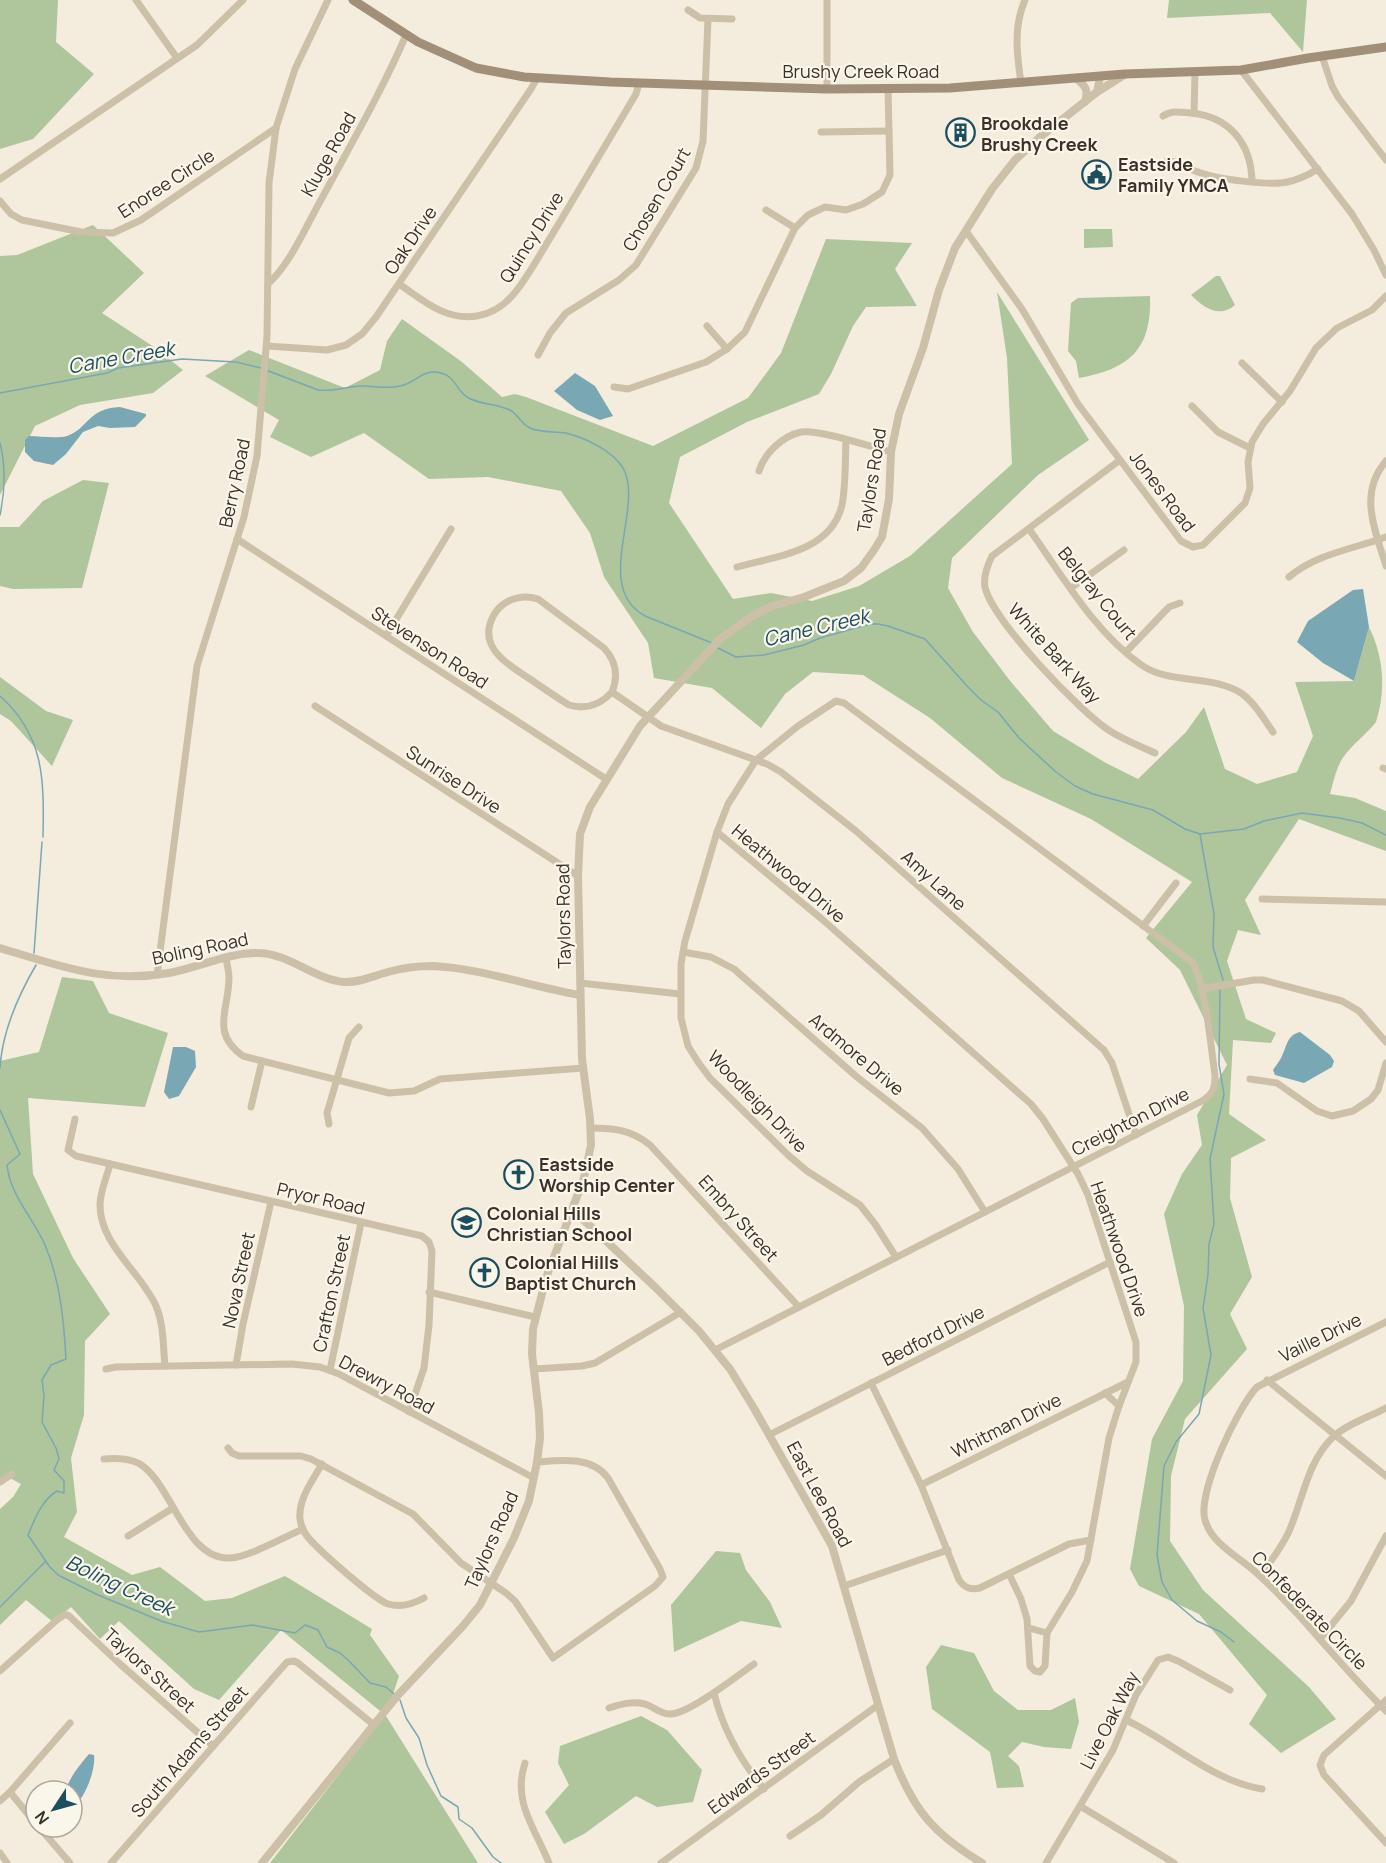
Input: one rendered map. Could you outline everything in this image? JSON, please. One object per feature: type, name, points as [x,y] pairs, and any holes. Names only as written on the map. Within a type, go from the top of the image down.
[{"type":"main road","name":"Brushy Creek Road","points":[[353,0],[436,52],[476,68],[537,78],[639,83],[888,89],[1021,83],[1125,74],[1241,70],[1386,47]]},
{"type":"street","points":[[136,0],[177,58]]},
{"type":"street","points":[[0,178],[205,38],[243,0]]},
{"type":"street","name":"Berry Road","points":[[158,975],[194,678],[202,645],[237,539],[257,456],[267,346],[269,183],[276,128],[295,69],[328,0]]},
{"type":"street","points":[[827,0],[827,88]]},
{"type":"street","points":[[1021,83],[1017,30],[1025,0]]},
{"type":"street","points":[[688,10],[700,18],[732,19]]},
{"type":"street","name":"Chosen Court","points":[[538,355],[550,333],[566,314],[626,274],[645,253],[699,160],[704,141],[708,19]]},
{"type":"street","name":"Kluge Road","points":[[269,284],[303,231],[389,75],[406,35]]},
{"type":"street","points":[[1322,56],[1338,97],[1386,160]]},
{"type":"street","points":[[1241,70],[1362,230],[1386,275]]},
{"type":"street","points":[[1194,113],[1195,73]]},
{"type":"street","name":"Taylors Road","points":[[262,1863],[398,1695],[471,1618],[492,1584],[520,1526],[534,1478],[540,1423],[532,1341],[535,1317],[546,1278],[588,1163],[591,1128],[583,1068],[578,846],[582,825],[590,807],[633,735],[720,639],[752,616],[772,606],[831,587],[844,581],[861,568],[882,537],[888,499],[891,452],[899,414],[923,348],[946,268],[955,248],[992,189],[1015,160],[1097,92],[1125,74]]},
{"type":"street","points":[[1097,92],[1100,77]]},
{"type":"street","name":"Oak Drive","points":[[267,346],[321,351],[346,345],[369,327],[537,78]]},
{"type":"street","points":[[1076,78],[1085,86],[1088,93],[1085,102]]},
{"type":"street","name":"Quincy Drive","points":[[399,284],[435,308],[454,315],[468,317],[482,315],[507,301],[520,286],[574,199],[636,94],[639,83]]},
{"type":"street","points":[[614,387],[628,389],[639,386],[706,363],[727,349],[745,332],[795,228],[808,215],[825,207],[846,210],[863,204],[882,192],[890,175],[888,89]]},
{"type":"street","points":[[1163,116],[1174,112],[1194,113],[1218,120],[1237,136],[1250,159],[1252,181]]},
{"type":"street","name":"Enoree Circle","points":[[0,201],[14,216],[33,223],[81,232],[113,233],[141,220],[276,128]]},
{"type":"street","points":[[821,132],[889,131]]},
{"type":"street","points":[[1167,161],[1175,160],[1203,174],[1286,183],[1318,169]]},
{"type":"street","points":[[766,210],[795,228]]},
{"type":"street","name":"Jones Road","points":[[966,231],[1022,309],[1078,404],[1181,541],[1188,546],[1203,545],[1245,503],[1250,488],[1248,462],[1250,448],[1258,431],[1282,402],[1320,343],[1337,328],[1372,310],[1386,296]]},
{"type":"street","points":[[707,326],[727,349]]},
{"type":"street","points":[[1242,363],[1282,402]]},
{"type":"street","points":[[1192,406],[1218,432],[1250,448]]},
{"type":"street","points":[[759,471],[762,460],[788,437],[802,432],[816,433],[891,452]]},
{"type":"street","points":[[737,567],[803,549],[817,542],[828,531],[837,519],[842,504],[846,440]]},
{"type":"street","name":"White Bark Way","points":[[1120,460],[992,556],[985,570],[985,587],[996,612],[1041,666],[1082,709],[1110,731],[1155,753]]},
{"type":"street","points":[[1386,462],[1374,479],[1370,494],[1371,516],[1386,566]]},
{"type":"street","points":[[386,636],[451,529]]},
{"type":"street","name":"Belgray Court","points":[[1029,529],[1102,627],[1141,665],[1154,672],[1221,685],[1242,694],[1273,732]]},
{"type":"street","points":[[1289,577],[1318,559],[1386,537]]},
{"type":"street","name":"Stevenson Road","points":[[237,539],[606,779]]},
{"type":"street","points":[[1071,588],[1124,550]]},
{"type":"street","points":[[530,597],[538,599],[604,648],[615,663],[615,685],[612,692],[598,703],[578,708],[569,705],[502,659],[489,638],[489,628],[499,608],[513,599],[530,597]]},
{"type":"street","points":[[1126,652],[1169,607],[1180,603]]},
{"type":"street","name":"Amy Lane","points":[[612,692],[661,726],[767,764],[781,772],[856,831],[1104,1050],[1112,1063],[1136,1135]]},
{"type":"street","name":"Creighton Drive","points":[[715,1350],[1202,1101],[1214,1090],[1215,1075],[1201,988],[1192,962],[841,701],[832,702],[756,760]]},
{"type":"street","name":"Sunrise Drive","points":[[315,706],[578,876]]},
{"type":"street","name":"Woodleigh Drive","points":[[756,760],[733,794],[717,832],[687,930],[680,994],[681,1018],[685,1036],[693,1054],[705,1071],[788,1155],[807,1171],[860,1205],[896,1257]]},
{"type":"street","name":"Heathwood Drive","points":[[717,832],[823,920],[1031,1104],[1073,1167],[1093,1208],[1137,1346],[1137,1362],[1119,1406],[1105,1457],[1086,1564],[1047,1633]]},
{"type":"street","points":[[1143,926],[1176,883]]},
{"type":"street","points":[[1262,899],[1386,902]]},
{"type":"street","name":"Boling Road","points":[[0,948],[87,974],[127,977],[158,975],[226,958],[264,953],[328,978],[352,982],[404,968],[444,967],[580,995]]},
{"type":"street","name":"Ardmore Drive","points":[[683,952],[711,957],[734,969],[857,1077],[914,1120],[958,1169],[985,1212]]},
{"type":"street","points":[[226,958],[229,978],[223,1022],[225,1037],[233,1049],[243,1056],[388,1093],[414,1091],[440,1079],[583,1068]]},
{"type":"street","points":[[1201,988],[1263,980],[1342,1001],[1359,1011],[1386,1042]]},
{"type":"street","points":[[580,983],[680,994]]},
{"type":"street","points":[[329,1125],[327,1113],[349,1038],[360,1027]]},
{"type":"street","points":[[251,1107],[262,1061]]},
{"type":"street","points":[[1250,1079],[1277,1083],[1317,1112],[1332,1116],[1353,1112],[1371,1100],[1378,1090],[1386,1064]]},
{"type":"street","name":"Pryor Road","points":[[75,1119],[68,1148],[69,1152],[76,1156],[427,1239],[432,1251],[429,1325],[424,1368],[409,1412]]},
{"type":"street","name":"Embry Street","points":[[591,1128],[627,1131],[651,1144],[799,1306]]},
{"type":"street","points":[[110,1164],[101,1200],[103,1221],[114,1245],[156,1306],[162,1327],[165,1366]]},
{"type":"street","name":"Nova Street","points":[[236,1365],[243,1324],[272,1202]]},
{"type":"street","name":"East Lee Road","points":[[572,1209],[681,1312],[715,1350],[742,1388],[828,1537],[894,1759],[913,1800],[931,1826],[948,1842],[982,1863]]},
{"type":"street","name":"Crafton Street","points":[[330,1370],[361,1223]]},
{"type":"street","name":"Bedford Drive","points":[[769,1435],[1110,1262]]},
{"type":"street","points":[[429,1292],[535,1317]]},
{"type":"street","points":[[534,1369],[594,1363],[681,1312]]},
{"type":"street","name":"Vaille Drive","points":[[1267,1380],[1386,1322]]},
{"type":"street","name":"Drewry Road","points":[[106,1369],[292,1364],[320,1367],[330,1370],[534,1478]]},
{"type":"street","points":[[1267,1380],[1386,1476]]},
{"type":"street","name":"Confederate Circle","points":[[1267,1380],[1253,1391],[1236,1418],[1216,1464],[1205,1497],[1206,1522],[1214,1537],[1260,1576],[1383,1702],[1386,1711]]},
{"type":"street","name":"Whitman Drive","points":[[921,1485],[1128,1381]]},
{"type":"street","points":[[871,1383],[921,1485],[959,1580],[969,1589],[980,1588],[1069,1544],[1091,1540]]},
{"type":"street","points":[[1105,1393],[1119,1406]]},
{"type":"street","points":[[1260,1576],[1289,1532],[1315,1462],[1335,1435],[1386,1408]]},
{"type":"street","points":[[228,1448],[239,1456],[301,1456],[322,1464],[413,1514],[460,1563],[515,1601],[553,1658],[655,1586],[663,1577],[608,1478],[601,1470],[591,1464],[576,1461],[537,1462]]},
{"type":"street","points":[[104,1459],[122,1459],[142,1466],[155,1480],[202,1548],[221,1557],[243,1555],[303,1529]]},
{"type":"street","points":[[322,1464],[301,1503],[300,1517],[303,1529],[323,1552],[381,1600],[395,1606],[402,1606],[424,1598]]},
{"type":"street","points":[[0,1482],[12,1474]]},
{"type":"street","points":[[128,1536],[173,1508]]},
{"type":"street","points":[[1320,1640],[1351,1601],[1386,1536]]},
{"type":"street","points":[[844,1586],[948,1550]]},
{"type":"street","points":[[1009,1574],[1021,1599],[1029,1628],[1030,1663],[1032,1669],[1038,1672],[1045,1666],[1047,1633],[1029,1628]]},
{"type":"street","name":"Taylors Street","points":[[0,1671],[58,1619],[68,1615],[213,1746]]},
{"type":"street","name":"Live Oak Way","points":[[1046,1863],[1113,1750],[1136,1695],[1155,1663],[1161,1658],[1168,1657],[1230,1690]]},
{"type":"street","name":"South Adams Street","points":[[111,1863],[290,1661],[298,1663],[374,1725]]},
{"type":"street","points":[[609,1708],[625,1703],[645,1704],[667,1714],[673,1714],[714,1693],[754,1664]]},
{"type":"street","points":[[714,1693],[730,1739],[764,1789]]},
{"type":"street","points":[[1383,1702],[1324,1755],[1320,1765],[1324,1774],[1386,1843]]},
{"type":"street","name":"Edwards Street","points":[[661,1863],[878,1705]]},
{"type":"street","points":[[1126,1720],[1224,1776],[1244,1786],[1262,1789]]},
{"type":"street","points":[[0,1801],[70,1724]]},
{"type":"street","points":[[790,1836],[821,1815],[859,1782],[894,1759]]},
{"type":"street","points":[[525,1763],[520,1785],[525,1813],[549,1863]]},
{"type":"street","points":[[10,1792],[24,1809]]},
{"type":"street","points":[[1080,1806],[1174,1863]]},
{"type":"street","points":[[49,1839],[70,1863]]},
{"type":"street","points":[[0,1853],[8,1863]]},
{"type":"green space","points":[[0,0],[58,0],[56,42],[94,74],[33,139],[0,149]]},
{"type":"green space","points":[[1169,0],[1307,0],[1303,52],[1270,13],[1167,18]]},
{"type":"green space","points":[[93,225],[144,273],[102,313],[154,347],[183,370],[153,393],[80,405],[35,426],[0,495],[0,256],[17,255]]},
{"type":"green space","points":[[1084,229],[1112,229],[1113,247],[1084,248]]},
{"type":"green space","points":[[826,239],[912,243],[895,269],[917,306],[866,307],[853,326],[819,394],[747,422],[680,457],[669,503],[733,599],[771,593],[812,601],[859,586],[910,556],[1012,464],[1007,358],[997,292],[1089,440],[1038,475],[952,558],[948,588],[973,632],[1011,682],[1053,731],[1106,763],[1138,779],[1186,732],[1204,707],[1225,769],[1257,784],[1297,772],[1313,736],[1295,682],[1354,681],[1369,627],[1378,650],[1382,686],[1376,722],[1342,759],[1330,794],[1355,798],[1386,811],[1386,851],[1299,819],[1245,900],[1261,935],[1238,930],[1227,961],[1246,1019],[1276,1033],[1271,1043],[1233,1040],[1229,1114],[1266,1140],[1231,1158],[1230,1198],[1252,1277],[1230,1314],[1247,1349],[1185,1419],[1171,1476],[1170,1541],[1203,1590],[1309,1687],[1336,1719],[1281,1753],[1249,1724],[1267,1695],[1199,1614],[1139,1586],[1130,1569],[1152,1439],[1183,1381],[1184,1306],[1164,1214],[1182,1174],[1202,1145],[1197,1115],[1227,1065],[1180,970],[1146,938],[1192,882],[1091,819],[1002,778],[930,718],[863,675],[813,672],[785,694],[761,728],[712,688],[654,678],[648,643],[604,577],[590,533],[561,491],[488,477],[429,479],[364,433],[311,457],[270,437],[279,420],[205,376],[249,350],[345,388],[380,370],[387,341],[402,319],[462,362],[502,397],[515,394],[526,397],[653,446],[748,398],[781,353]]},
{"type":"green space","points":[[1216,276],[1220,276],[1235,305],[1223,311],[1206,307],[1191,295]]},
{"type":"green space","points":[[1150,296],[1147,330],[1134,354],[1111,369],[1079,378],[1076,361],[1068,351],[1071,303],[1078,298]]},
{"type":"green space","points":[[83,480],[109,483],[82,588],[13,589],[0,586],[0,527],[19,527],[43,501]]},
{"type":"green space","points":[[0,677],[46,711],[73,720],[52,766],[11,721],[0,714]]},
{"type":"green space","points":[[62,977],[93,981],[109,1013],[168,1033],[145,1107],[28,1098],[33,1174],[73,1258],[110,1314],[85,1341],[84,1415],[71,1458],[77,1512],[64,1537],[132,1575],[160,1567],[205,1601],[232,1598],[285,1576],[372,1629],[370,1635],[399,1676],[386,1716],[478,1863],[270,1863],[385,1715],[281,1630],[219,1700],[194,1689],[119,1621],[100,1639],[71,1607],[53,1622],[26,1600],[0,1625],[0,1509],[13,1497],[21,1484],[6,1476],[0,1480],[0,1061],[39,1052]]},
{"type":"green space","points":[[716,1551],[740,1553],[746,1570],[770,1602],[782,1628],[741,1621],[674,1652],[671,1605]]},
{"type":"green space","points":[[941,1645],[974,1653],[994,1691],[1018,1710],[1051,1710],[1075,1698],[1079,1722],[1071,1749],[1044,1747],[1022,1742],[1008,1756],[1019,1766],[1024,1787],[997,1788],[990,1752],[932,1709],[926,1667]]},
{"type":"green space","points":[[641,1716],[667,1730],[702,1770],[693,1802],[657,1807],[636,1796],[584,1834],[564,1844],[545,1812],[569,1785],[558,1763],[560,1746]]},
{"type":"water","points":[[575,373],[595,386],[613,416],[600,420],[577,410],[554,391]]},
{"type":"water","points":[[120,407],[146,414],[146,416],[135,427],[98,426],[83,432],[66,454],[53,465],[34,461],[25,452],[25,440],[29,436],[67,436],[80,429],[101,411]]},
{"type":"water","points":[[1363,589],[1369,627],[1354,681],[1323,663],[1297,642],[1308,621],[1353,590]]},
{"type":"water","points":[[1300,1032],[1330,1055],[1334,1061],[1332,1067],[1304,1083],[1275,1075],[1273,1070],[1290,1038]]},
{"type":"water","points":[[173,1047],[186,1047],[195,1051],[196,1067],[179,1096],[169,1099],[164,1092]]},
{"type":"water","points":[[89,1754],[94,1755],[92,1774],[84,1794],[84,1779],[70,1779]]},
{"type":"waterway","name":"Cane Creek","points":[[0,393],[107,373],[118,368],[182,359],[236,362],[261,368]]},
{"type":"waterway","name":"Cane Creek","points":[[266,370],[318,390],[357,386],[395,387],[429,372],[441,373],[449,377],[467,397],[510,410],[534,430],[566,433],[598,446],[623,468],[628,484],[621,567],[622,586],[630,603],[645,616],[712,643]]},
{"type":"waterway","name":"Boling Creek","points":[[0,443],[4,479],[0,515]]},
{"type":"waterway","name":"Cane Creek","points":[[718,648],[736,657],[764,655],[870,624],[888,626],[925,639],[968,687],[998,712],[1019,738],[1056,772],[1075,786],[1093,794],[1153,810],[1185,829],[1200,834],[1244,829],[1264,821],[1302,813],[1362,823],[1386,835]]},
{"type":"waterway","name":"Boling Creek","points":[[0,696],[15,711],[34,743],[42,778],[43,837]]},
{"type":"waterway","points":[[1200,834],[1214,914],[1213,947],[1223,980]]},
{"type":"waterway","name":"Boling Creek","points":[[34,953],[42,842]]},
{"type":"waterway","name":"Boling Creek","points":[[0,1068],[4,1041],[12,1015],[36,965]]},
{"type":"waterway","points":[[1220,990],[1219,1064],[1224,1094],[1210,1159],[1214,1224],[1209,1244],[1208,1275],[1203,1308],[1211,1355],[1199,1414],[1176,1442],[1164,1466],[1157,1555],[1162,1582],[1172,1600],[1197,1621],[1221,1632],[1234,1642]]},
{"type":"waterway","name":"Boling Creek","points":[[0,1110],[20,1154],[7,1165],[9,1176],[17,1196],[45,1245],[54,1272],[62,1315],[66,1359],[51,1365],[42,1380],[44,1396],[42,1422],[56,1448],[59,1459],[54,1470],[64,1481],[64,1493],[57,1491],[51,1495],[39,1511],[28,1535],[58,1575],[96,1594],[161,1621],[199,1632],[253,1625],[295,1633],[305,1625],[318,1630],[327,1647],[340,1653],[370,1683],[386,1687],[394,1694]]},
{"type":"waterway","points":[[0,1607],[46,1561]]},
{"type":"waterway","name":"Boling Creek","points":[[400,1700],[406,1718],[419,1738],[427,1765],[441,1796],[458,1807],[459,1819],[472,1828],[493,1857],[501,1863]]},
{"type":"place","name":"Brookdale Brushy Creek","points":[[960,133]]},
{"type":"place","name":"Eastside Family YMCA","points":[[1097,174]]},
{"type":"place","name":"Eastside Worship Center","points":[[518,1174]]},
{"type":"place","name":"Colonial Hills Christian School","points":[[466,1223]]},
{"type":"place","name":"Colonial Hills Baptist Church","points":[[484,1272]]}]
